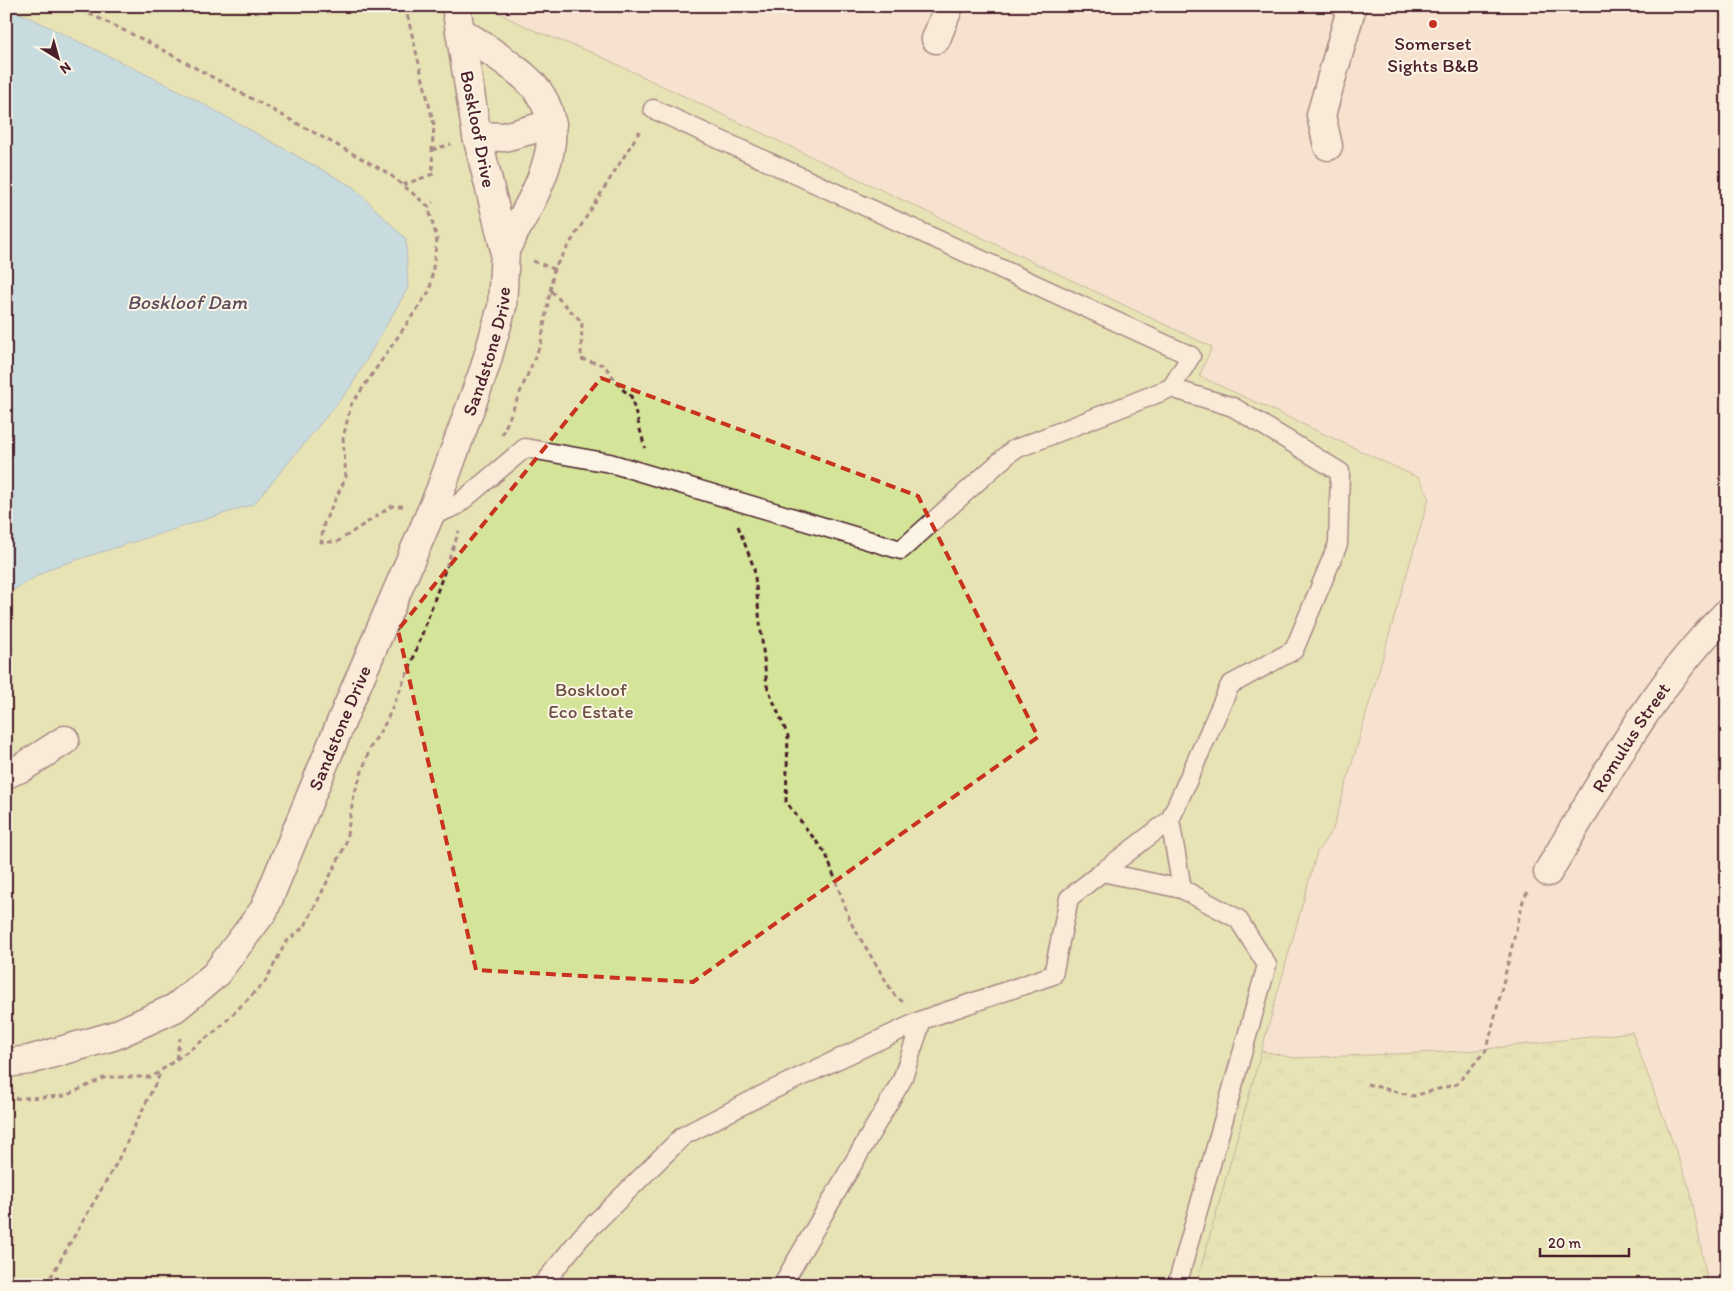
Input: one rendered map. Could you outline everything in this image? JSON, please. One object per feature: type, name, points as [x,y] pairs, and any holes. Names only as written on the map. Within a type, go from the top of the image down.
[{"type":"street","points":[[936,39],[949,6]]},
{"type":"street","points":[[1328,146],[1321,115],[1352,6]]},
{"type":"street","points":[[458,19],[527,78],[540,93],[549,109],[552,124],[551,144],[539,185],[505,250]]},
{"type":"street","name":"Boskloof Drive","points":[[458,19],[477,136],[505,250]]},
{"type":"street","points":[[477,136],[504,137],[552,124]]},
{"type":"street","name":"Sandstone Drive","points":[[6,1063],[29,1060],[113,1036],[175,1008],[215,975],[264,910],[344,715],[440,491],[485,367],[502,307],[505,250]]},
{"type":"street","name":"Romulus Street","points":[[1548,872],[1612,764],[1652,702],[1706,633],[1727,613]]},
{"type":"street","points":[[6,774],[23,767],[65,740]]},
{"type":"lane","points":[[429,518],[456,506],[525,448],[610,463],[902,550],[1013,450],[1170,388],[1192,356],[653,109]]},
{"type":"lane","points":[[542,1285],[582,1236],[683,1136],[768,1092],[922,1020],[1053,975],[1069,898],[1170,820],[1230,685],[1294,650],[1338,544],[1340,472],[1232,407],[1170,388]]},
{"type":"lane","points":[[1170,820],[1182,889]]},
{"type":"lane","points":[[1102,872],[1182,889],[1238,919],[1267,965],[1177,1285]]},
{"type":"lane","points":[[782,1285],[902,1080],[922,1020]]},
{"type":"path","points":[[74,6],[148,42],[388,173],[428,206],[437,239],[430,290],[351,405],[343,438],[346,477],[324,523],[321,542],[337,542],[392,506],[409,506],[429,518]]},
{"type":"path","points":[[402,185],[433,174],[434,125],[405,6]]},
{"type":"path","points":[[505,250],[554,270],[653,109]]},
{"type":"path","points":[[428,206],[433,202]]},
{"type":"path","points":[[550,291],[582,322],[582,358],[604,365],[622,389],[631,396],[645,449],[664,479]]},
{"type":"path","points":[[738,525],[754,568],[767,686],[788,736],[786,802],[826,854],[851,923],[895,996],[922,1020]]},
{"type":"path","points":[[1367,1084],[1413,1096],[1457,1084],[1487,1049],[1524,898],[1548,872]]},
{"type":"path","points":[[46,1285],[116,1164],[162,1070]]},
{"type":"highlighted area","points":[[601,378],[918,496],[1038,737],[693,982],[476,970],[398,630]]},
{"type":"green space","name":"Boskloof Eco Estate","points":[[6,6],[411,6],[413,12],[438,6],[489,6],[506,17],[540,33],[591,52],[1212,347],[1199,376],[1419,478],[1429,497],[1333,829],[1317,852],[1196,1285],[6,1285]]},
{"type":"green space","points":[[1632,1032],[1690,1189],[1708,1285],[1196,1285],[1261,1051],[1295,1058],[1468,1051]]},
{"type":"water","name":"Boskloof Dam","points":[[6,6],[178,90],[353,187],[406,239],[408,288],[350,388],[254,504],[51,568],[6,594]]},
{"type":"place","name":"Somerset Sights B&B","points":[[1433,24]]}]
